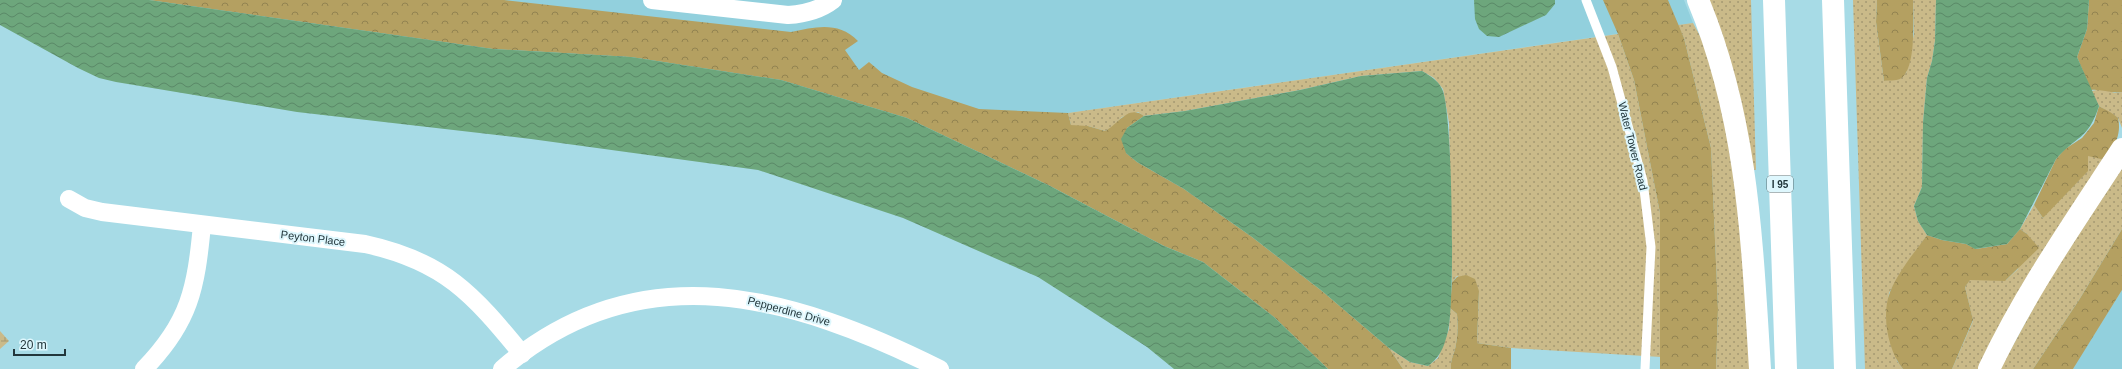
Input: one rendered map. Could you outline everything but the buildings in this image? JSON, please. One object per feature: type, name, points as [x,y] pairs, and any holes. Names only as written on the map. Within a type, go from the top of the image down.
[{"type":"highway","points":[[1698,0],[1726,85],[1742,157],[1752,230],[1760,369]]},
{"type":"highway","name":"I 95","points":[[1774,0],[1786,369]]},
{"type":"highway","points":[[1833,0],[1845,369]]},
{"type":"highway","points":[[1989,369],[2003,340],[2048,262],[2122,149]]},
{"type":"street","points":[[652,0],[788,15],[814,11],[833,0]]},
{"type":"street","name":"Peyton Place","points":[[69,199],[85,208],[102,212],[365,244],[413,258],[443,274],[472,295],[522,354]]},
{"type":"street","points":[[144,369],[171,338],[190,301],[197,276],[202,225]]},
{"type":"street","name":"Pepperdine Drive","points":[[502,369],[561,328],[607,309],[652,298],[702,295],[761,302],[807,315],[900,350],[940,369]]},
{"type":"lane","name":"Water Tower Road","points":[[1586,0],[1612,67],[1643,181],[1651,246],[1645,369]]},
{"type":"shaded area","points":[[149,0],[1684,0],[1693,23],[1068,113],[1038,180],[907,118]]},
{"type":"shaded area","points":[[2122,290],[2122,369],[2073,369],[2080,357]]},
{"type":"green space","points":[[149,0],[504,0],[791,32],[818,27],[835,28],[843,30],[858,41],[845,50],[859,70],[869,62],[882,73],[912,87],[979,109],[1068,113],[1071,125],[1088,126],[1105,131],[1128,114],[1133,112],[1138,113],[1144,116],[1127,128],[1126,153],[1137,162],[1184,189],[1252,237],[1322,291],[1389,348],[1403,369],[1328,369],[1274,317],[1203,262],[1164,246],[1050,186],[907,118],[781,80],[631,57],[493,49]]},
{"type":"green space","points":[[1603,0],[1668,0],[1684,38],[1711,148],[1718,309],[1716,369],[1660,369],[1660,213],[1634,80],[1618,34]]},
{"type":"green space","points":[[1705,0],[1751,0],[1756,170],[1750,169]]},
{"type":"green space","points":[[1853,0],[1877,0],[1876,22],[1884,81],[1906,73],[1914,34],[1913,0],[1936,0],[1935,41],[1932,61],[1927,78],[1923,123],[1922,187],[1914,206],[1918,221],[1927,235],[1889,293],[1887,312],[1897,361],[1903,369],[1865,369]]},
{"type":"green space","points":[[1877,0],[1913,0],[1912,55],[1905,74],[1898,80],[1884,81],[1876,22]]},
{"type":"green space","points":[[2089,0],[2122,0],[2122,92],[2091,90],[2077,57],[2087,29]]},
{"type":"green space","points":[[1693,23],[1704,43],[1717,86],[1738,190],[1750,369],[1716,369],[1718,309],[1711,148],[1684,38],[1678,25]]},
{"type":"green space","points":[[1618,34],[1634,80],[1660,213],[1661,357],[1511,348],[1477,343],[1479,291],[1457,276],[1452,282],[1449,123],[1443,89],[1434,78],[1422,71],[1361,76],[1300,90],[1185,111],[1144,116],[1138,112],[1122,117],[1113,127],[1105,131],[1088,126],[1076,127],[1071,125],[1068,113]]},
{"type":"green space","points":[[2102,89],[2115,93],[2122,92],[2122,128],[2118,118],[2099,106],[2091,91]]},
{"type":"green space","points":[[2099,106],[2118,118],[2119,130],[2116,142],[2106,156],[2101,159],[2088,156],[2088,171],[2043,218],[2034,205],[2056,159],[2065,149],[2082,138],[2094,123]]},
{"type":"green space","points":[[2113,152],[1982,369],[1952,369],[1973,321],[1965,287],[1970,279],[2006,280],[2018,269],[2027,234],[2020,229],[2034,205],[2043,218],[2088,156]]},
{"type":"green space","points":[[2122,168],[2122,229],[2079,300],[2033,369],[2000,369],[2048,281]]},
{"type":"green space","points":[[2020,229],[2027,234],[2039,248],[2005,281],[1970,280],[1965,287],[1973,320],[1952,369],[1903,369],[1893,353],[1890,343],[1886,322],[1887,301],[1897,277],[1927,235],[1942,240],[1966,244],[1976,249],[2007,244]]},
{"type":"green space","points":[[2122,229],[2122,290],[2073,369],[2033,369],[2079,300]]},
{"type":"green space","points":[[1466,275],[1475,279],[1479,291],[1477,343],[1511,348],[1511,369],[1451,369],[1451,362],[1458,329],[1457,314],[1450,308],[1452,282],[1457,277]]},
{"type":"green space","points":[[1450,308],[1457,314],[1458,325],[1457,340],[1451,362],[1451,369],[1403,369],[1389,348],[1410,362],[1428,366],[1438,358],[1449,329]]},
{"type":"green space","points":[[0,331],[9,341],[0,349]]},
{"type":"water","points":[[0,0],[149,0],[493,49],[631,57],[781,80],[907,118],[1050,186],[1164,246],[1203,262],[1274,317],[1328,369],[1174,369],[1147,347],[1038,277],[903,218],[758,170],[531,139],[297,112],[99,78],[0,25]]},
{"type":"water","points":[[1474,0],[1555,0],[1555,4],[1546,15],[1499,37],[1487,36],[1479,29],[1475,19]]},
{"type":"water","points":[[1936,0],[2089,0],[2087,29],[2077,57],[2099,106],[2095,117],[2086,132],[2056,159],[2020,229],[2007,244],[1975,249],[1966,244],[1942,240],[1927,235],[1918,221],[1914,206],[1922,187],[1923,123],[1927,78],[1932,61],[1935,41]]},
{"type":"water","points":[[1422,71],[1434,78],[1438,83],[1442,89],[1446,104],[1449,132],[1452,208],[1452,285],[1448,331],[1441,351],[1436,359],[1428,366],[1410,362],[1389,348],[1322,291],[1252,237],[1184,189],[1137,162],[1126,153],[1121,139],[1127,128],[1144,116],[1185,111],[1300,90],[1361,76]]}]
